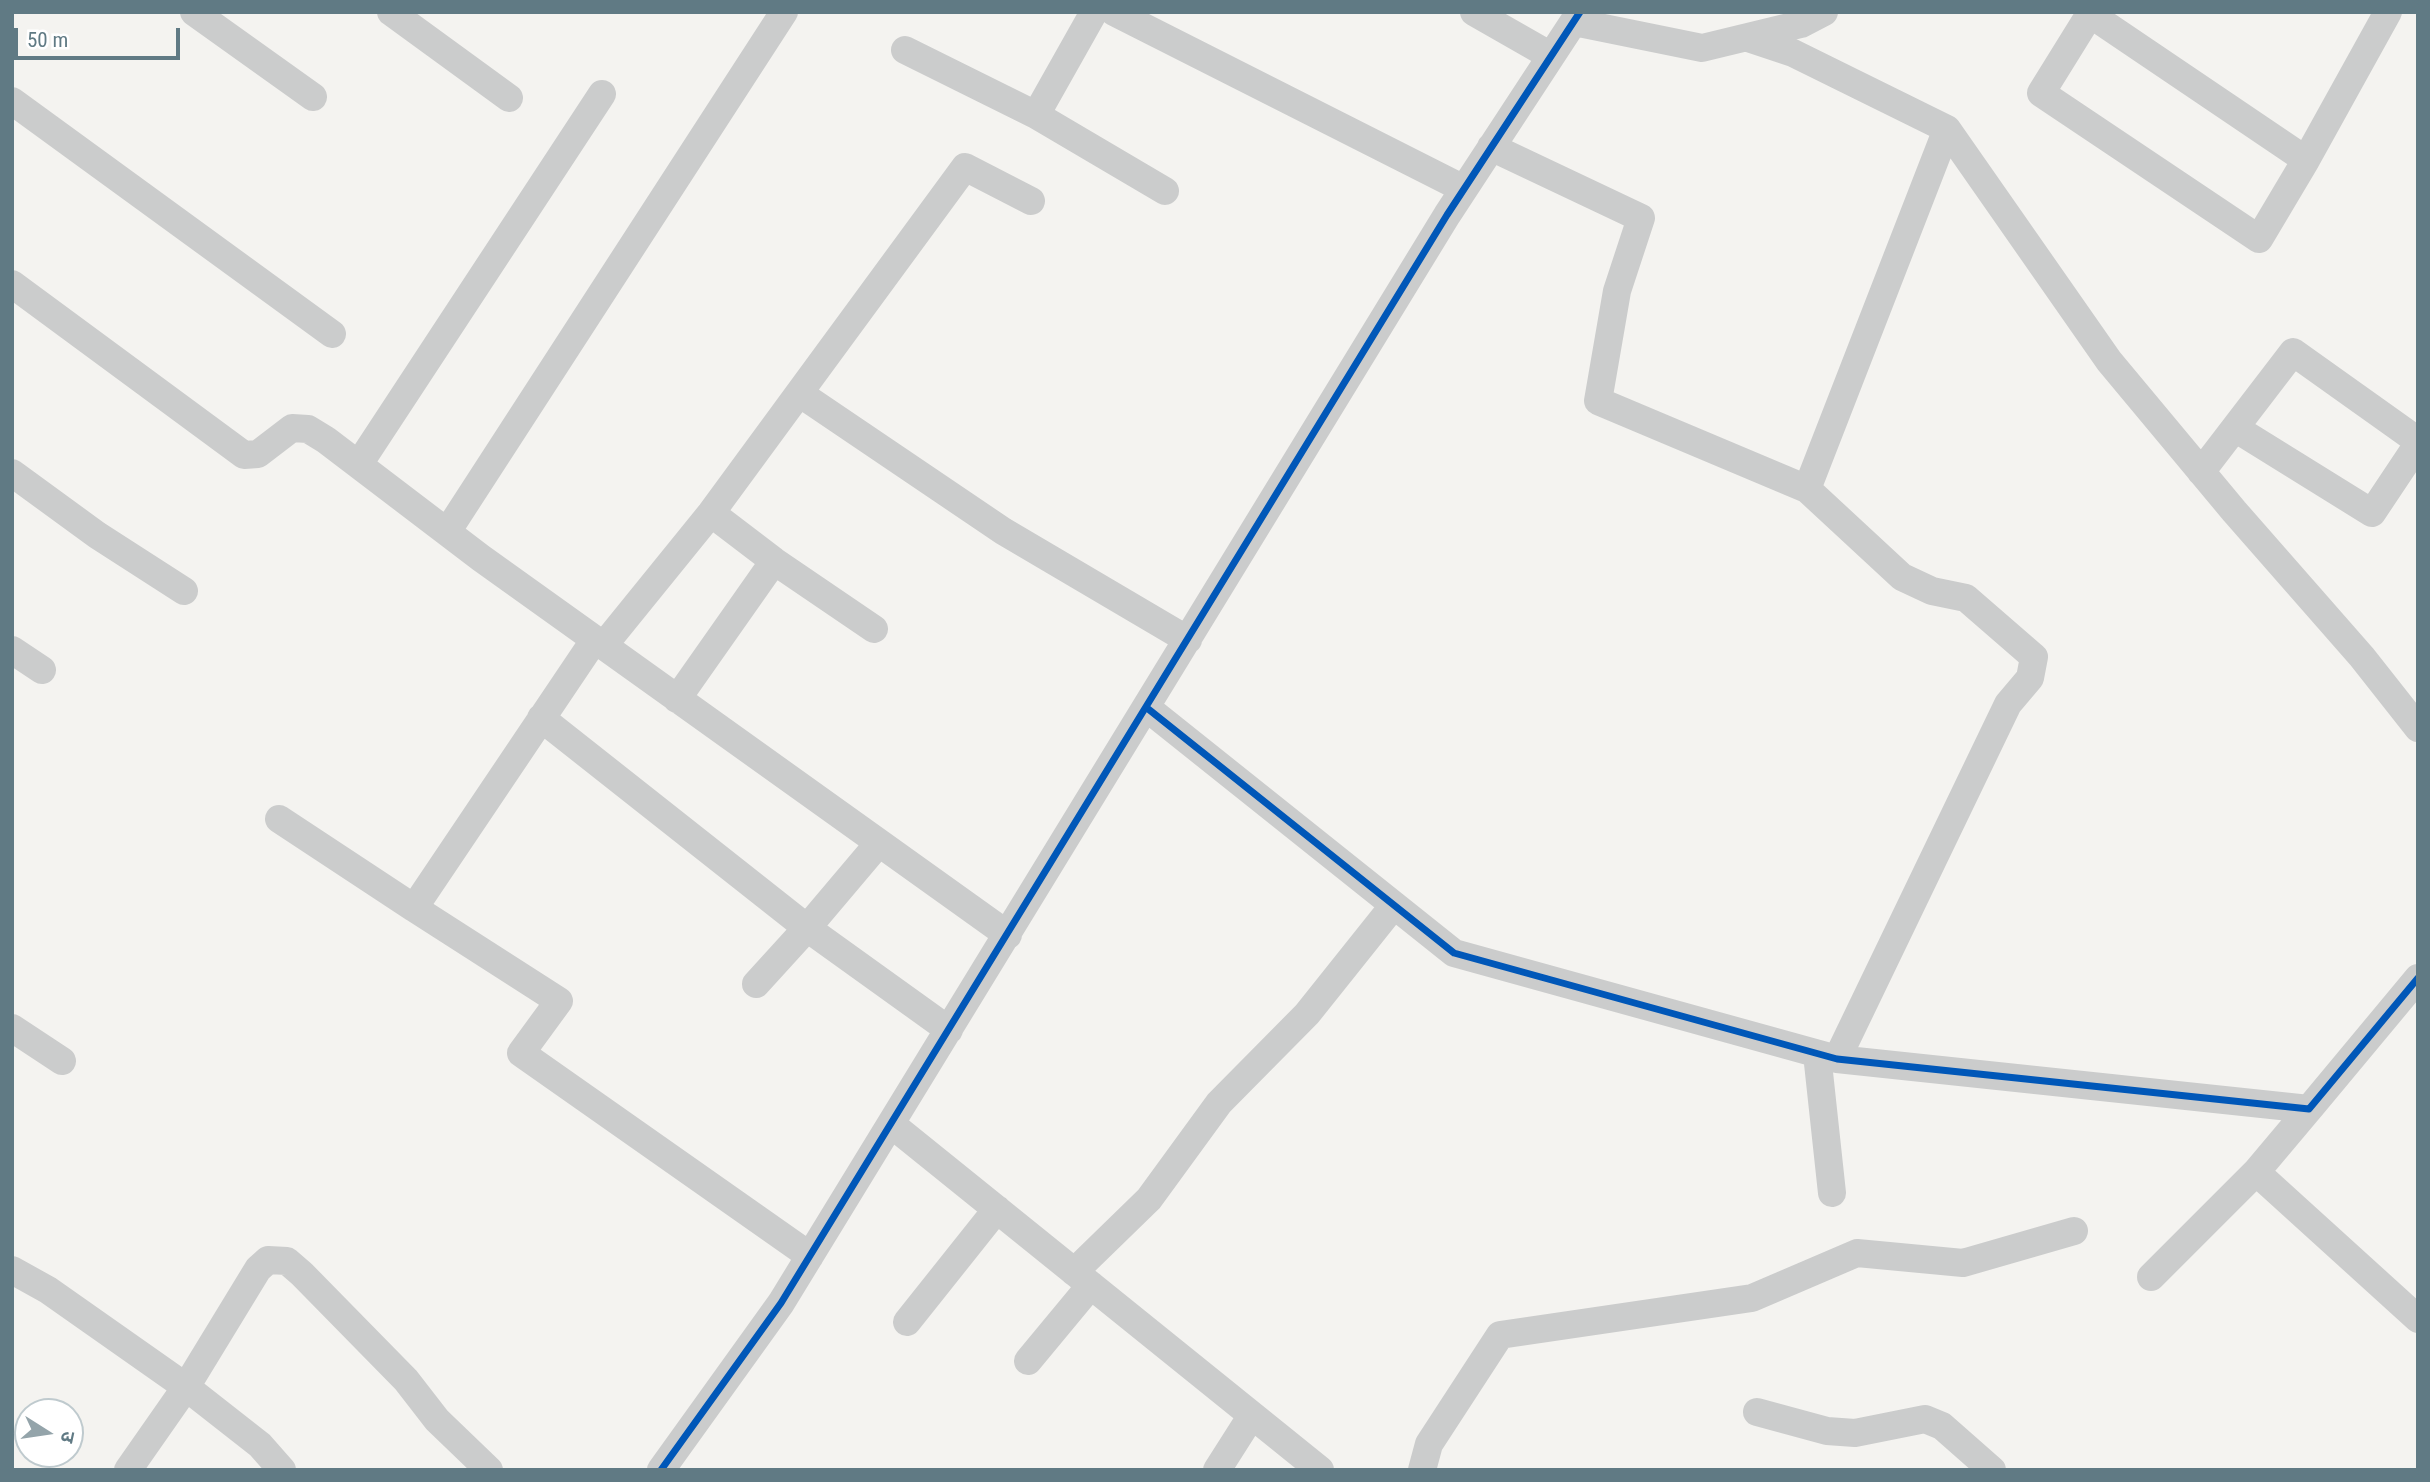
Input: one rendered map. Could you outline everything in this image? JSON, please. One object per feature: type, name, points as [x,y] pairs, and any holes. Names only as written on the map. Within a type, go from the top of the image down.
[{"type":"street","points":[[194,12],[313,97]]},
{"type":"street","points":[[391,12],[509,98]]},
{"type":"street","points":[[447,532],[784,12]]},
{"type":"street","points":[[1035,116],[1094,12]]},
{"type":"street","points":[[1114,12],[1464,189]]},
{"type":"street","points":[[1474,12],[1551,56]]},
{"type":"street","points":[[661,1470],[781,1303],[1464,189],[1577,17],[1702,48],[1751,39],[1801,24],[1824,12]]},
{"type":"street","points":[[2306,160],[2090,13],[2041,93],[2259,239],[2306,160],[2388,12]]},
{"type":"street","points":[[1751,39],[1793,53],[1947,129],[2109,361],[2201,472],[2362,657],[2418,728]]},
{"type":"street","points":[[905,50],[1035,116],[1165,191]]},
{"type":"street","points":[[359,464],[602,94]]},
{"type":"street","points":[[12,101],[331,334]]},
{"type":"street","points":[[1807,489],[1947,129]]},
{"type":"street","points":[[1491,147],[1641,218],[1617,291],[1598,401],[1807,489],[1902,577],[1932,591],[1966,598],[2034,657],[2030,678],[2008,704],[1827,1056],[1832,1194]]},
{"type":"street","points":[[414,908],[541,718],[599,642],[711,513],[965,167],[1031,201]]},
{"type":"street","points":[[12,284],[244,455],[258,453],[292,428],[308,429],[677,699],[1008,935]]},
{"type":"street","points":[[2201,472],[2293,352],[2418,442],[2372,513],[2235,428]]},
{"type":"street","points":[[799,393],[1003,531],[1188,640]]},
{"type":"street","points":[[12,473],[97,535],[184,591]]},
{"type":"street","points":[[711,513],[774,561],[874,629]]},
{"type":"street","points":[[677,699],[774,561]]},
{"type":"street","points":[[12,650],[42,670]]},
{"type":"street","points":[[1147,708],[1454,953],[1827,1056],[2309,1109]]},
{"type":"street","points":[[541,718],[807,928],[949,1030]]},
{"type":"street","points":[[279,819],[559,1001],[522,1053],[810,1256]]},
{"type":"street","points":[[756,984],[878,844]]},
{"type":"street","points":[[1028,1361],[1082,1278],[1149,1199],[1219,1103],[1307,1014],[1394,905]]},
{"type":"street","points":[[2151,1278],[2256,1172],[2418,978]]},
{"type":"street","points":[[12,1028],[62,1061]]},
{"type":"street","points":[[891,1124],[1320,1470]]},
{"type":"street","points":[[2256,1172],[2418,1319]]},
{"type":"street","points":[[907,1322],[997,1209]]},
{"type":"street","points":[[1422,1470],[1429,1444],[1500,1335],[1752,1298],[1857,1253],[1963,1263],[2074,1231]]},
{"type":"street","points":[[128,1470],[186,1387],[258,1269],[268,1260],[287,1261],[406,1380],[437,1420],[489,1470]]},
{"type":"street","points":[[12,1270],[47,1290],[186,1387],[260,1445],[282,1470]]},
{"type":"street","points":[[1758,1412],[1827,1431],[1855,1433],[1925,1419],[1942,1426],[1992,1470]]},
{"type":"street","points":[[1217,1470],[1252,1415]]},
{"type":"cycle path","points":[[661,1470],[781,1303],[1447,215],[1580,12]]},
{"type":"cycle path","points":[[1147,708],[1454,953],[1837,1059],[2309,1109],[2418,978]]}]
